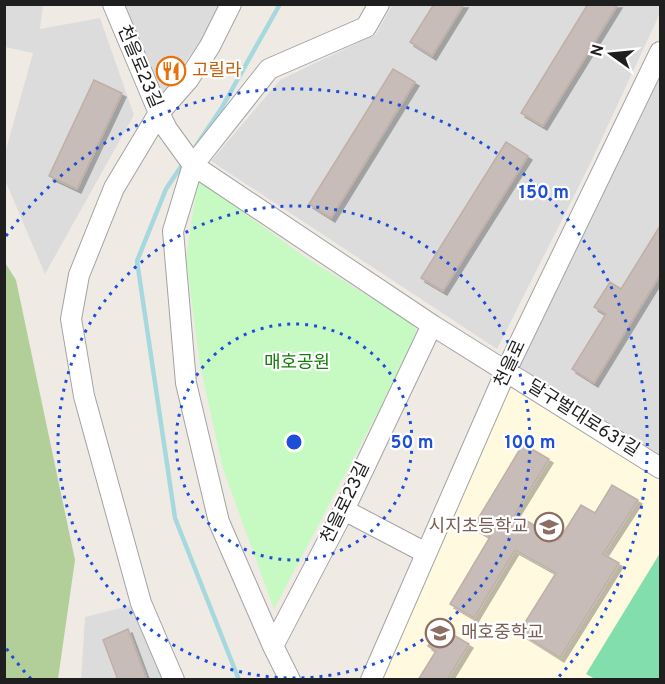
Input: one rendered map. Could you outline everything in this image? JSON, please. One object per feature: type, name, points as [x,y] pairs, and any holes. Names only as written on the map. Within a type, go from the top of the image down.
[{"type":"street","name":"천을로23길","points":[[113,4],[163,121],[193,165]]},
{"type":"street","points":[[174,680],[141,603],[84,396],[71,319],[79,275],[114,188],[163,121],[210,46],[231,4]]},
{"type":"street","points":[[290,680],[219,522],[186,383],[173,231],[193,165],[269,69],[366,27],[378,4]]},
{"type":"street","name":"천을로","points":[[370,680],[506,371],[660,52]]},
{"type":"street","points":[[193,165],[432,325],[506,371]]},
{"type":"street","name":"천을로23길","points":[[273,646],[344,510],[432,325]]},
{"type":"street","name":"달구벌대로631길","points":[[506,371],[660,468]]},
{"type":"street","points":[[344,510],[426,553]]},
{"type":"shaded area","points":[[5,5],[43,5],[40,29],[100,18],[134,115],[45,274],[5,180],[5,153],[33,53],[5,47]]},
{"type":"shaded area","points":[[125,5],[226,5],[164,92],[146,80]]},
{"type":"shaded area","points":[[392,5],[660,5],[660,13],[590,164],[497,349],[211,161],[280,80],[376,34]]},
{"type":"shaded area","points":[[660,52],[660,468],[506,371]]},
{"type":"shaded area","name":"시지초등학교","points":[[506,371],[660,468],[660,679],[371,680]]},
{"type":"shaded area","points":[[141,603],[185,679],[81,680],[85,617]]},
{"type":"green space","name":"매호공원","points":[[198,180],[305,257],[410,322],[417,331],[380,408],[274,609],[223,469],[200,365],[186,258]]},
{"type":"green space","points":[[4,261],[16,280],[75,560],[58,679],[5,679]]},
{"type":"green space","points":[[660,553],[660,679],[595,679],[586,674]]},
{"type":"building","points":[[434,4],[464,4],[432,56],[410,42]]},
{"type":"building","points":[[588,4],[618,4],[543,126],[521,113]]},
{"type":"building","points":[[393,69],[415,82],[331,218],[309,204]]},
{"type":"building","points":[[94,80],[122,93],[77,189],[49,176]]},
{"type":"building","points":[[506,142],[528,156],[443,291],[421,278]]},
{"type":"building","points":[[660,226],[660,275],[594,383],[572,369],[606,314],[594,307],[610,282],[621,289]]},
{"type":"building","points":[[523,444],[549,459],[515,514],[559,540],[581,505],[595,513],[612,485],[638,500],[603,554],[619,563],[560,658],[519,632],[556,573],[515,550],[474,618],[450,604],[490,537],[473,527]]},
{"type":"building","points":[[440,627],[469,644],[447,680],[418,680],[436,651],[428,646]]},
{"type":"building","points":[[128,629],[147,680],[118,680],[103,640]]},
{"type":"waterway","points":[[196,146],[221,109],[280,4]]},
{"type":"waterway","points":[[184,162],[166,189],[137,261],[175,518],[239,680]]},
{"type":"place","name":"고릴라","points":[[171,71]]},
{"type":"place","name":"시지초등학교","points":[[549,527]]},
{"type":"place","name":"매호중학교","points":[[440,633]]}]
